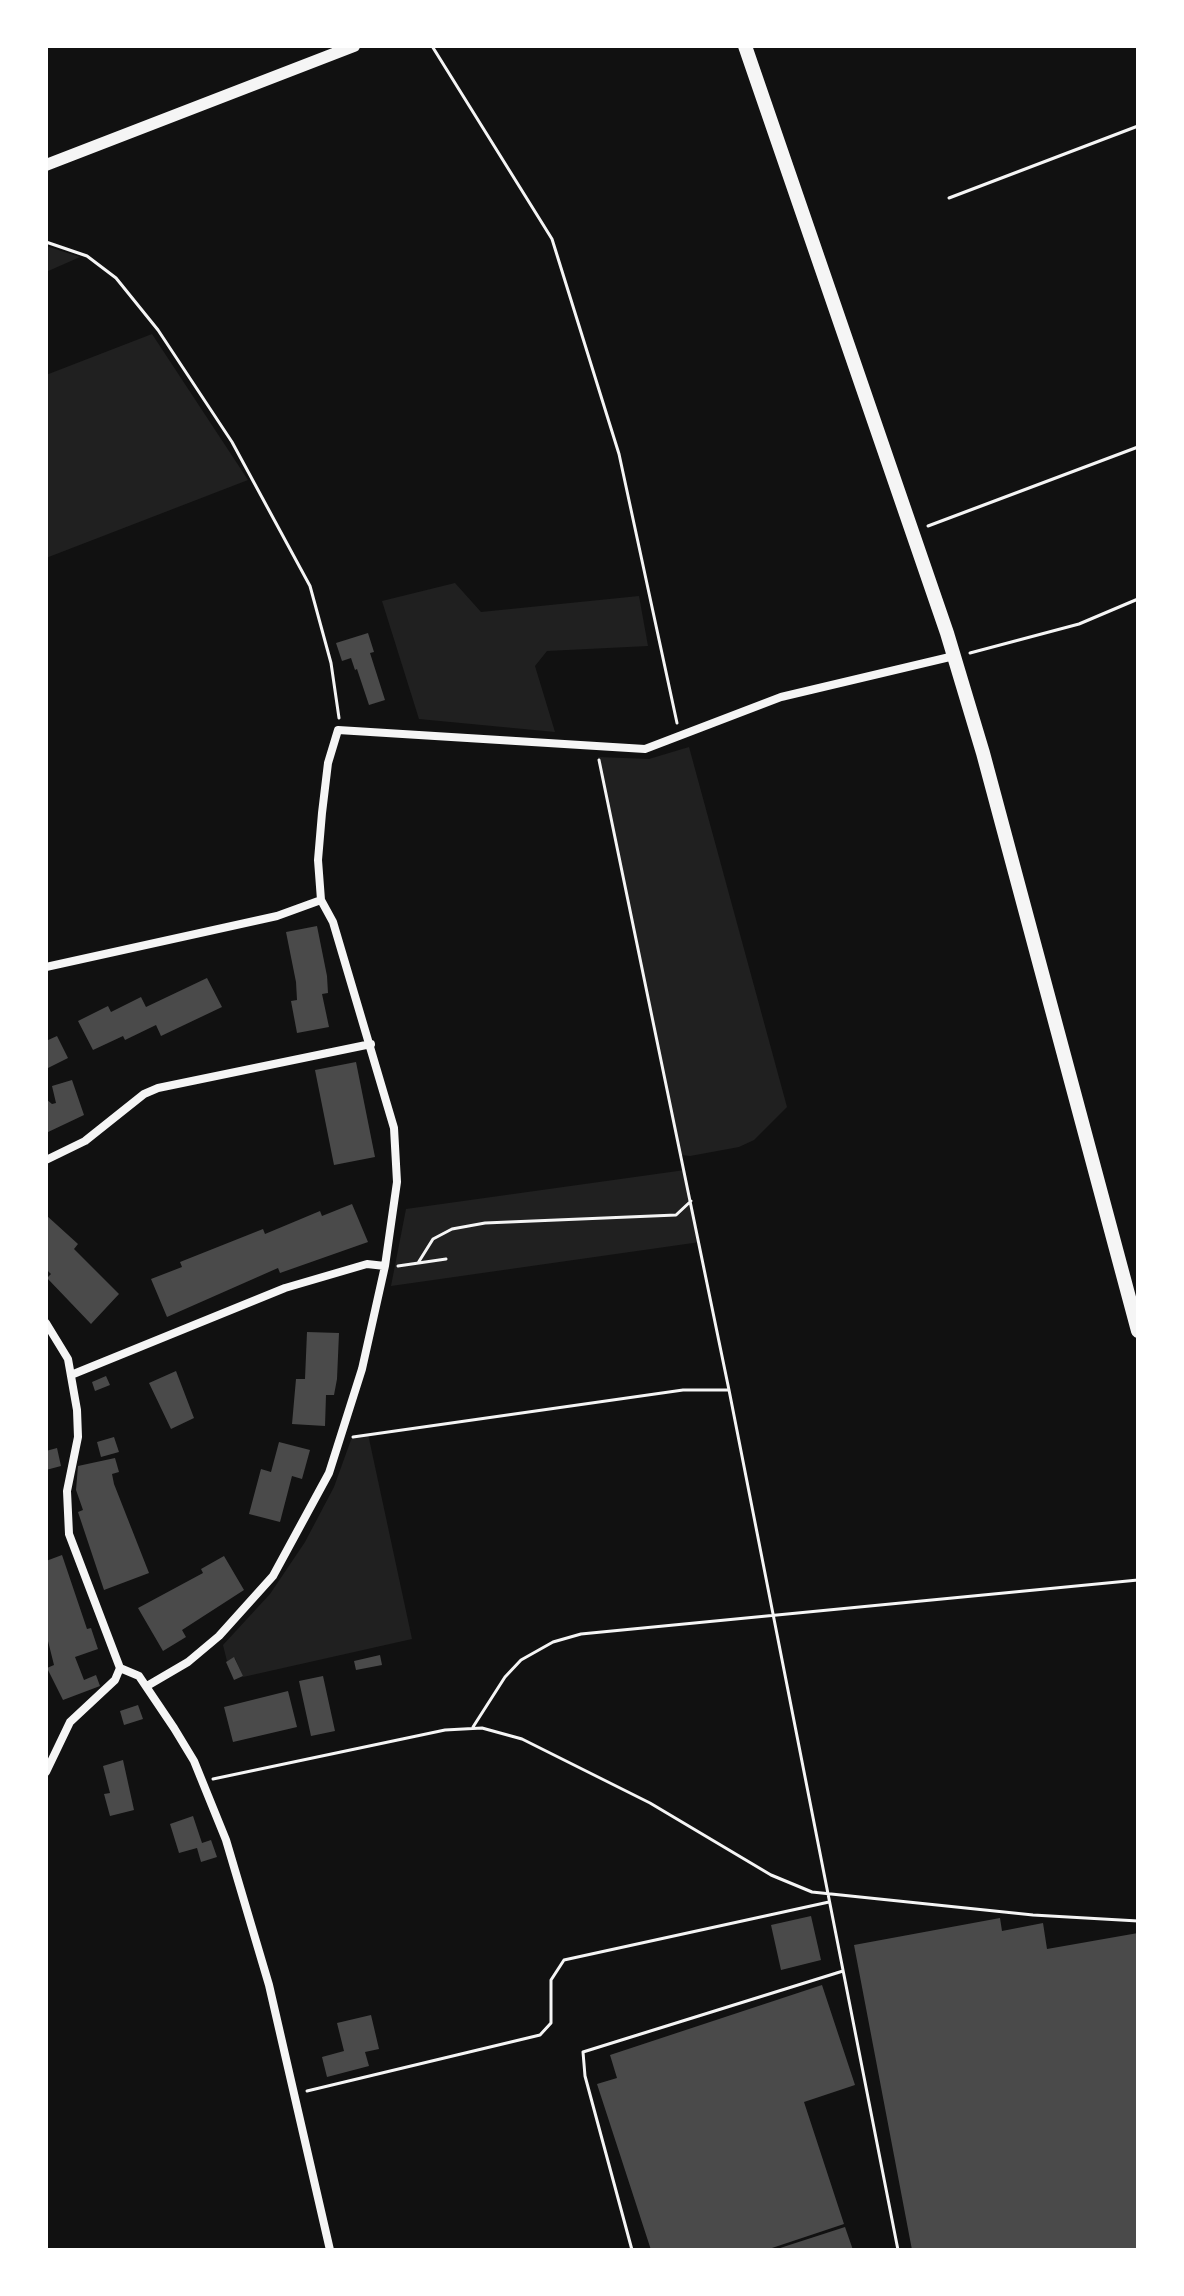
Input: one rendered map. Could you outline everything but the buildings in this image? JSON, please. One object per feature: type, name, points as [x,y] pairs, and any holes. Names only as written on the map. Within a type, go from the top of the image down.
[{"type":"main road","points":[[745,46],[954,656],[1138,1331]]},
{"type":"street","points":[[46,165],[354,46]]},
{"type":"street","points":[[147,1686],[188,1662],[257,1598],[300,1528],[329,1473],[341,1439],[362,1369],[385,1266],[394,1210],[397,1155],[390,1107],[333,922],[321,900],[318,860],[324,800],[328,763],[338,730],[645,749],[781,697],[954,656]]},
{"type":"street","points":[[46,967],[277,916],[321,900]]},
{"type":"street","points":[[46,1160],[85,1141],[144,1094],[158,1088],[371,1044]]},
{"type":"street","points":[[71,1375],[285,1288],[367,1264],[385,1266]]},
{"type":"street","points":[[46,1323],[68,1359],[78,1437],[67,1491],[69,1534],[120,1668],[115,1680],[70,1722],[46,1772]]},
{"type":"street","points":[[120,1668],[139,1676],[147,1686],[194,1761],[247,1904],[330,2250]]},
{"type":"path","points":[[432,46],[552,239],[619,454],[674,717],[682,737]]},
{"type":"path","points":[[949,198],[1138,126]]},
{"type":"path","points":[[46,242],[87,256],[130,293],[206,400],[254,478],[310,586],[319,613],[340,706],[338,730]]},
{"type":"path","points":[[913,532],[1138,447]]},
{"type":"path","points":[[954,656],[1079,624],[1138,599]]},
{"type":"path","points":[[597,748],[775,1615],[898,2250]]},
{"type":"path","points":[[418,1263],[433,1239],[452,1229],[485,1223],[676,1215],[691,1201]]},
{"type":"path","points":[[385,1266],[446,1259]]},
{"type":"path","points":[[341,1439],[683,1390],[729,1390]]},
{"type":"path","points":[[472,1728],[513,1668],[553,1642],[581,1634],[1138,1580]]},
{"type":"path","points":[[202,1781],[472,1728],[503,1732],[650,1803],[771,1875],[828,1895],[1138,1921]]},
{"type":"path","points":[[293,2095],[540,2035],[551,2023],[551,1980],[564,1960],[829,1902]]},
{"type":"path","points":[[632,2250],[585,2076],[583,2052],[843,1971]]},
{"type":"shaded area","points":[[46,246],[80,257],[46,272]]},
{"type":"shaded area","points":[[152,334],[248,480],[46,558],[46,375]]},
{"type":"shaded area","points":[[455,583],[481,612],[639,596],[648,646],[547,651],[535,666],[555,732],[419,719],[382,601]]},
{"type":"shaded area","points":[[689,747],[787,1107],[754,1140],[739,1147],[690,1156],[681,1155],[598,757],[649,759]]},
{"type":"shaded area","points":[[685,1170],[700,1242],[391,1286],[406,1209]]},
{"type":"shaded area","points":[[368,1434],[412,1639],[243,1677],[235,1658],[227,1661],[223,1645],[270,1594],[305,1542],[334,1487],[352,1437]]}]
